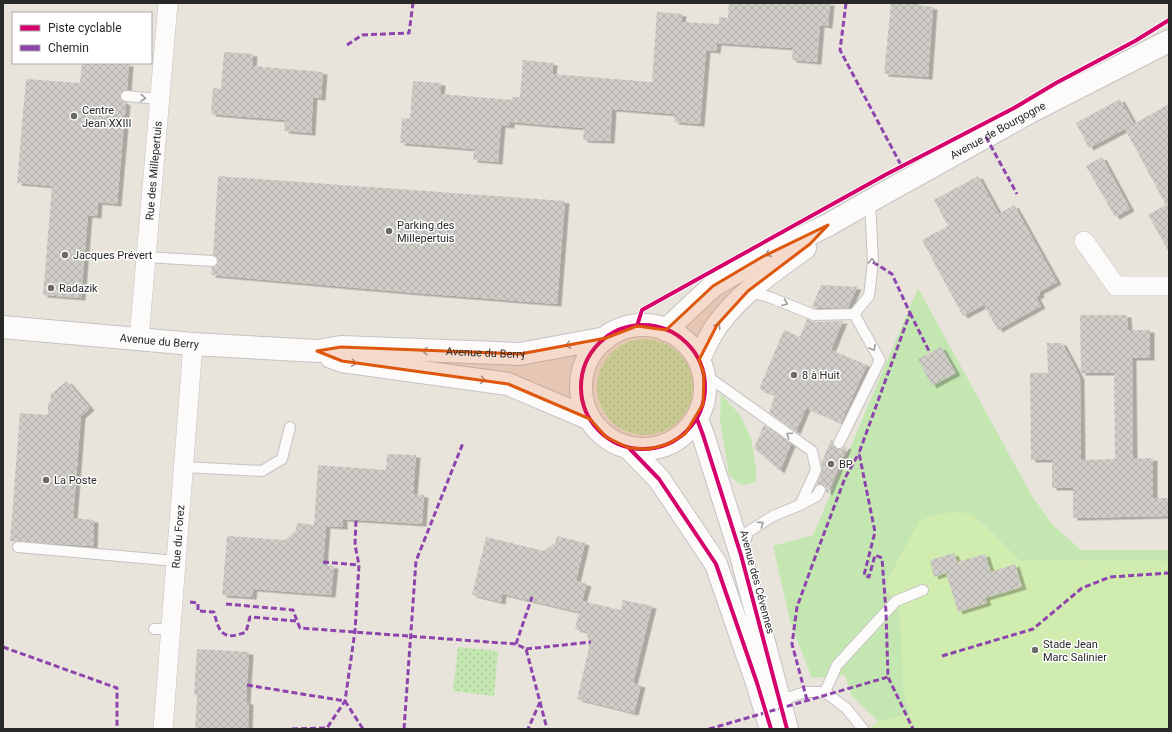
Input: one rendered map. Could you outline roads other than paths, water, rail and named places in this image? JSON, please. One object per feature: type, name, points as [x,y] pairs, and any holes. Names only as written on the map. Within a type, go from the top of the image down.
[{"type":"street","name":"Rue des Millepertuis","points":[[139,339],[168,3]]},
{"type":"street","name":"Avenue de Bourgogne","points":[[666,330],[713,286],[762,257],[828,225],[1032,111],[1169,40]]},
{"type":"street","name":"Avenue de Bourgogne","points":[[701,367],[717,325],[748,291],[810,244],[828,225]]},
{"type":"street","points":[[1084,241],[1116,286],[1169,286]]},
{"type":"street","points":[[637,326],[652,326],[666,330],[679,337],[690,347],[701,367],[706,389],[703,404],[697,419],[685,434],[668,444],[649,449],[630,448],[618,444],[606,437],[597,429],[590,419],[583,402],[581,384],[585,367],[593,351],[606,338],[621,330],[637,326]]},
{"type":"street","name":"Avenue du Berry","points":[[3,327],[193,344],[317,351],[341,347],[520,354],[606,338]]},
{"type":"street","name":"Rue du Forez","points":[[163,729],[162,629],[176,561],[193,344]]},
{"type":"street","name":"Avenue du Berry","points":[[317,351],[342,361],[508,384],[590,419]]},
{"type":"street","name":"Avenue des Cévennes","points":[[697,419],[741,555],[787,729]]},
{"type":"street","points":[[630,448],[659,479],[716,564],[757,683],[770,729]]},
{"type":"lane","points":[[126,96],[160,99]]},
{"type":"lane","points":[[748,291],[814,315],[854,314],[869,296],[873,262],[870,201]]},
{"type":"lane","points":[[146,257],[212,261]]},
{"type":"lane","points":[[839,443],[880,360],[854,314]]},
{"type":"lane","points":[[701,367],[812,451],[816,470],[800,505]]},
{"type":"lane","points":[[184,467],[262,471],[282,459],[290,427]]},
{"type":"lane","points":[[741,555],[748,532],[773,516],[817,496],[820,490]]},
{"type":"lane","points":[[18,547],[176,561]]},
{"type":"lane","points":[[825,692],[837,665],[896,601],[923,590]]},
{"type":"lane","points":[[779,701],[805,692],[825,692],[846,708],[863,729]]},
{"type":"place","name":"Centre Jean XXIII","points":[[74,116]]},
{"type":"place","name":"Parking des Millepertuis","points":[[389,231]]},
{"type":"place","name":"Jacques Prévert","points":[[65,255]]},
{"type":"place","name":"Radazik","points":[[51,288]]},
{"type":"place","name":"8 à Huit","points":[[794,375]]},
{"type":"place","name":"BP","points":[[831,464]]},
{"type":"place","name":"La Poste","points":[[46,480]]},
{"type":"place","name":"Stade Jean Marc Salinier","points":[[1035,650]]}]
